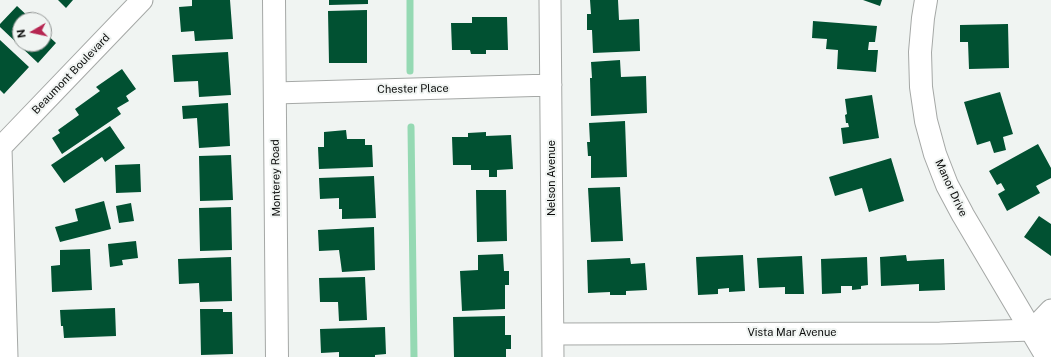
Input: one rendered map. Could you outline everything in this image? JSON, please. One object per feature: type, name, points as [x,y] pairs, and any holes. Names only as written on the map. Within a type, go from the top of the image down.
[{"type":"street","name":"Beaumont Boulevard","points":[[0,147],[142,0]]},
{"type":"street","name":"Monterey Road","points":[[274,0],[277,357]]},
{"type":"street","name":"Nelson Avenue","points":[[550,0],[553,357]]},
{"type":"street","name":"Manor Drive","points":[[926,0],[920,52],[921,87],[926,120],[935,154],[947,185],[963,215],[1041,333],[1048,357]]},
{"type":"street","name":"Chester Place","points":[[275,92],[551,85]]},
{"type":"street","points":[[0,147],[7,357]]},
{"type":"street","points":[[1041,333],[1051,310]]},
{"type":"street","name":"Vista Mar Avenue","points":[[553,334],[1041,333]]},
{"type":"building","points":[[58,0],[73,0],[66,8]]},
{"type":"building","points":[[192,0],[230,0],[233,39],[195,41],[194,31],[181,32],[179,7],[192,6]]},
{"type":"building","points":[[329,0],[368,0],[368,4],[329,5]]},
{"type":"building","points":[[590,0],[618,0],[619,20],[639,19],[640,51],[593,53],[592,30],[587,30],[587,14],[591,14]]},
{"type":"building","points":[[863,0],[882,0],[880,6]]},
{"type":"building","points":[[17,6],[23,12],[12,12],[12,38],[0,27],[0,24]]},
{"type":"building","points":[[367,10],[367,63],[329,63],[328,11]]},
{"type":"building","points":[[472,17],[507,17],[508,50],[486,50],[486,54],[471,54],[470,50],[452,50],[451,23],[472,23]]},
{"type":"building","points":[[813,21],[877,26],[875,42],[869,42],[868,50],[878,50],[876,72],[837,69],[838,50],[826,49],[827,39],[812,38]]},
{"type":"building","points":[[1008,24],[1009,68],[969,69],[968,42],[960,42],[960,25]]},
{"type":"building","points":[[52,39],[56,43],[52,47]]},
{"type":"building","points":[[0,40],[29,67],[4,94],[0,90]]},
{"type":"building","points":[[26,52],[48,52],[38,63]]},
{"type":"building","points":[[228,52],[231,95],[199,97],[198,81],[174,82],[172,55]]},
{"type":"building","points":[[620,60],[621,77],[646,76],[647,113],[591,116],[591,62]]},
{"type":"building","points":[[122,69],[136,89],[126,96],[129,101],[117,108],[121,114],[62,154],[52,138],[60,133],[58,130],[79,115],[75,109],[100,91],[96,87]]},
{"type":"building","points":[[1000,92],[1013,134],[1003,137],[1006,150],[994,153],[990,141],[977,145],[964,102]]},
{"type":"building","points":[[872,95],[879,138],[843,144],[841,128],[849,127],[848,123],[846,123],[845,115],[847,114],[845,99]]},
{"type":"building","points":[[228,103],[230,146],[199,148],[197,118],[183,119],[182,106]]},
{"type":"building","points":[[625,121],[627,177],[591,178],[591,156],[588,156],[587,142],[590,142],[589,123]]},
{"type":"building","points":[[110,126],[125,148],[105,162],[102,157],[64,183],[51,165]]},
{"type":"building","points":[[346,130],[347,139],[365,139],[365,145],[372,145],[373,167],[319,169],[318,147],[324,147],[324,132]]},
{"type":"building","points":[[486,132],[486,136],[511,135],[513,169],[497,170],[497,177],[489,177],[489,170],[471,170],[471,165],[453,165],[452,137],[468,137],[468,133]]},
{"type":"building","points":[[1038,144],[1051,168],[1051,178],[1036,186],[1040,193],[1007,211],[998,194],[1005,190],[1001,183],[997,185],[989,171]]},
{"type":"building","points":[[231,155],[233,200],[200,201],[199,156]]},
{"type":"building","points":[[891,158],[904,201],[869,212],[862,188],[835,196],[829,177]]},
{"type":"building","points":[[140,164],[141,192],[116,193],[115,165]]},
{"type":"building","points":[[374,176],[376,218],[342,219],[342,209],[339,209],[339,198],[320,199],[319,178]]},
{"type":"building","points":[[620,187],[623,241],[591,242],[588,188]]},
{"type":"building","points":[[476,190],[506,190],[507,241],[477,242]]},
{"type":"building","points":[[104,201],[111,229],[60,242],[55,227],[78,221],[75,209]]},
{"type":"building","points":[[131,203],[134,221],[119,223],[116,206]]},
{"type":"building","points":[[231,207],[232,250],[200,251],[199,208]]},
{"type":"building","points":[[1039,216],[1051,224],[1051,256],[1024,237]]},
{"type":"building","points":[[374,227],[375,270],[342,272],[339,250],[319,251],[318,230]]},
{"type":"building","points":[[136,241],[138,258],[122,260],[123,265],[110,267],[108,244]]},
{"type":"building","points":[[90,249],[92,290],[52,292],[51,266],[60,265],[60,250]]},
{"type":"building","points":[[503,254],[504,271],[509,271],[509,285],[505,285],[505,309],[462,311],[460,271],[478,270],[478,255]]},
{"type":"building","points":[[743,255],[745,291],[729,292],[729,288],[718,289],[718,294],[698,295],[696,257]]},
{"type":"building","points":[[906,255],[907,261],[944,259],[945,290],[919,291],[919,284],[881,286],[880,257]]},
{"type":"building","points":[[802,256],[804,294],[785,294],[785,287],[759,288],[757,258]]},
{"type":"building","points":[[231,257],[232,301],[200,302],[199,283],[179,284],[178,259]]},
{"type":"building","points":[[867,257],[868,285],[861,286],[861,289],[852,290],[852,286],[841,286],[841,293],[822,294],[821,259]]},
{"type":"building","points":[[630,258],[631,264],[645,263],[647,290],[626,291],[626,295],[610,295],[610,292],[588,293],[587,260]]},
{"type":"building","points":[[365,277],[367,320],[339,321],[338,302],[320,302],[319,278]]},
{"type":"building","points":[[115,308],[116,336],[64,338],[63,326],[61,326],[60,310]]},
{"type":"building","points":[[200,309],[223,309],[223,312],[232,312],[233,354],[201,355]]},
{"type":"building","points":[[505,316],[505,335],[511,335],[511,349],[506,349],[506,357],[454,357],[453,317]]},
{"type":"building","points":[[385,327],[386,354],[375,355],[375,357],[339,357],[339,352],[321,353],[320,329]]},
{"type":"waterway","points":[[410,0],[410,71]]},
{"type":"waterway","points":[[411,127],[414,357]]}]
